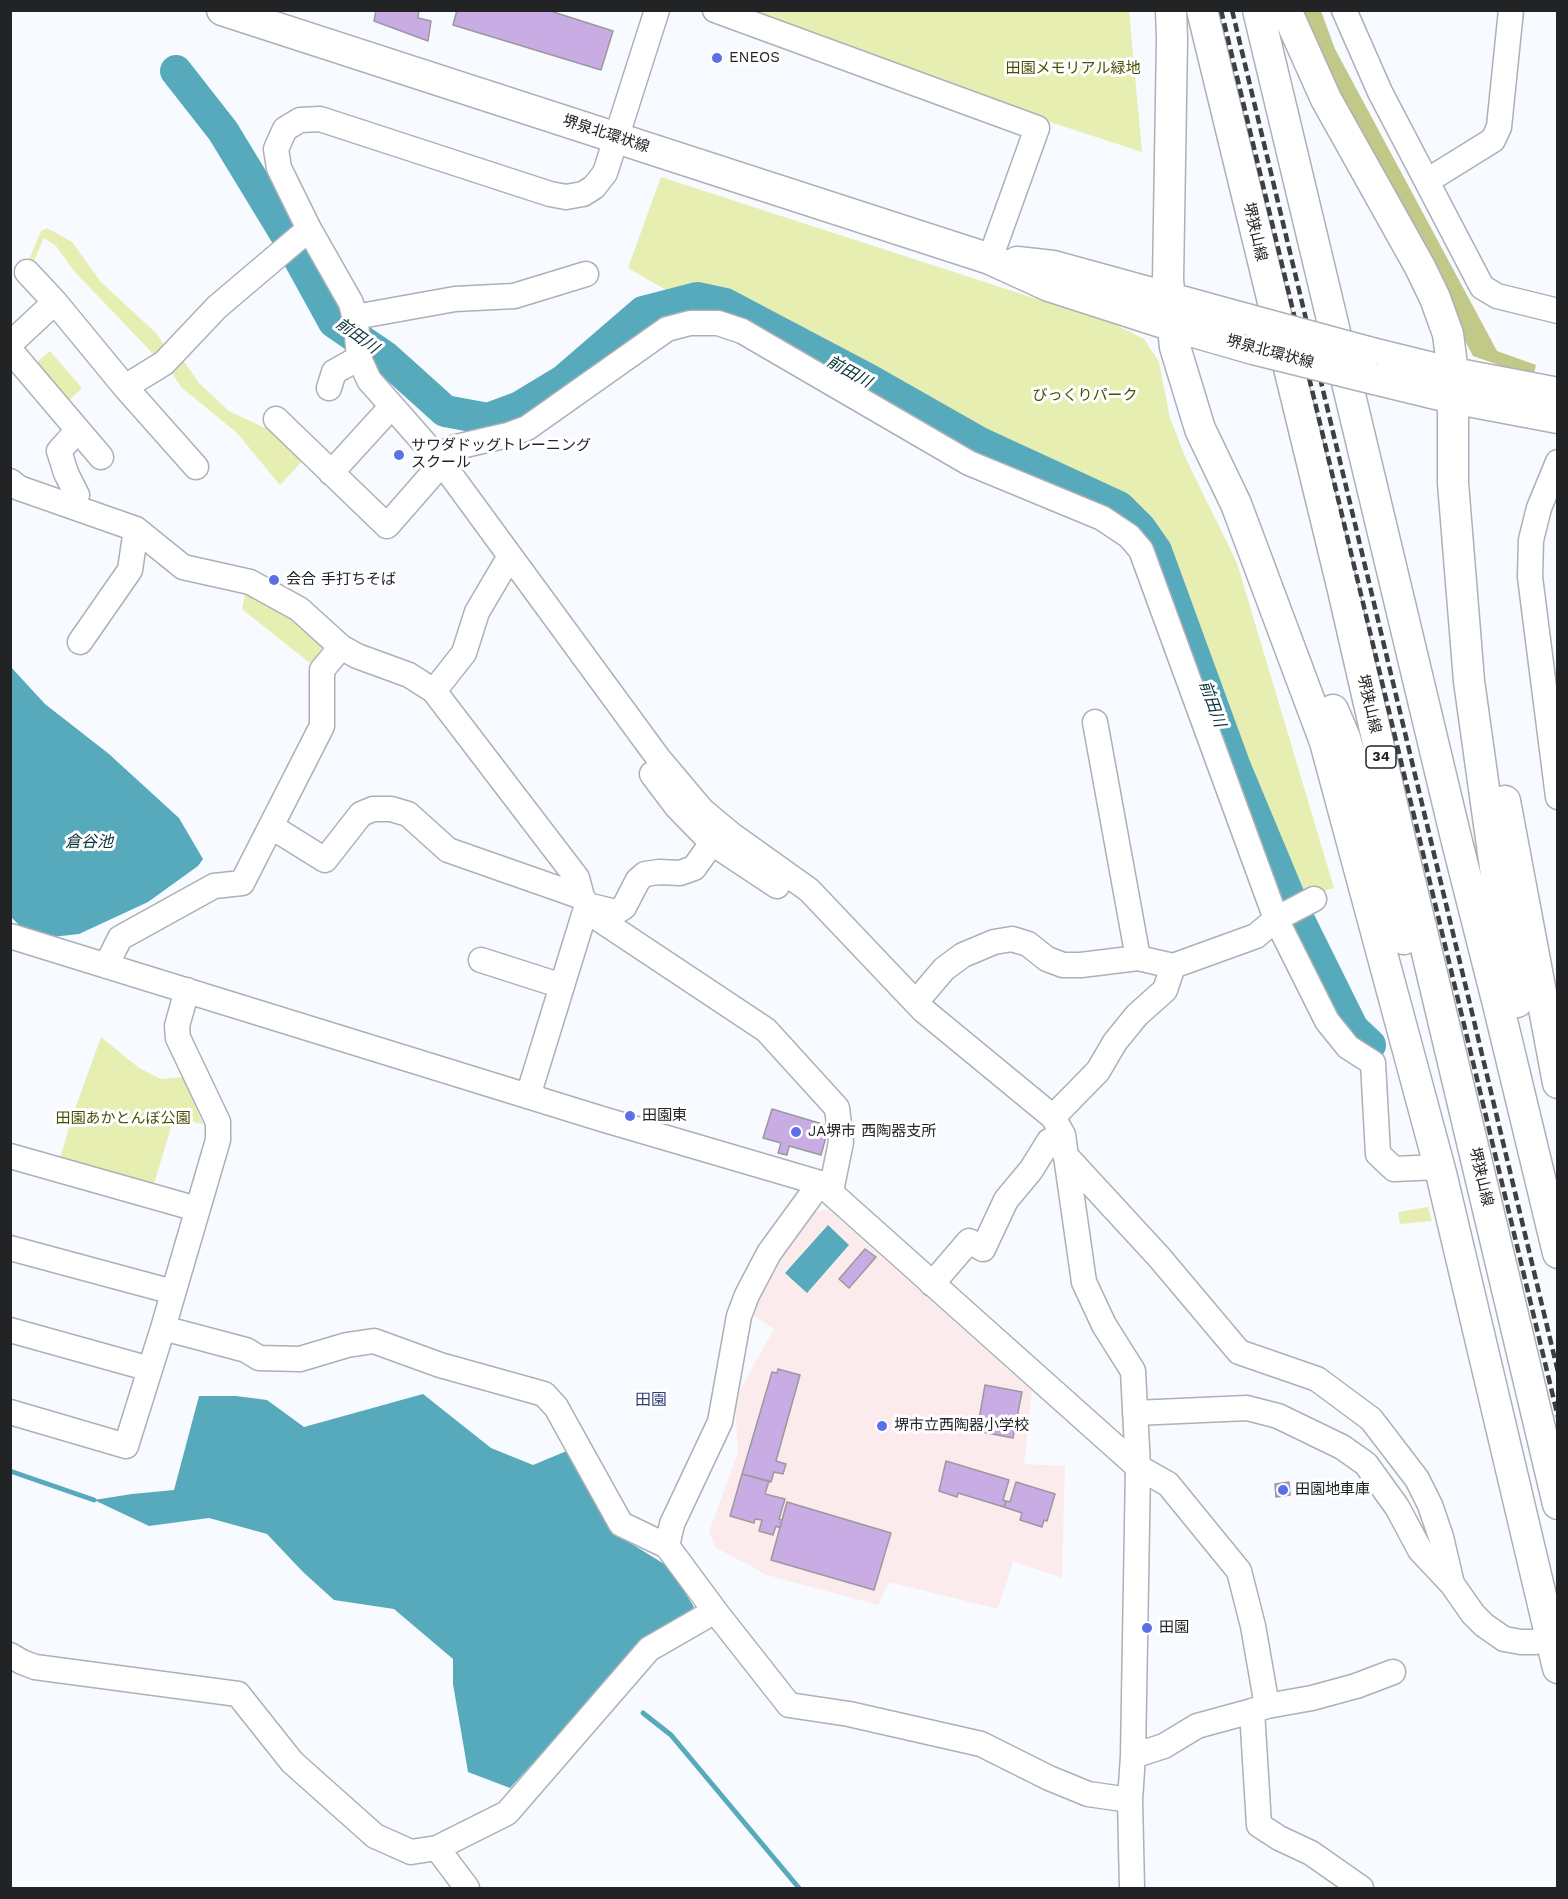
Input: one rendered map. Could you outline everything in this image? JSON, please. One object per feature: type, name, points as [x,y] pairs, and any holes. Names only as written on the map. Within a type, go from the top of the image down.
[{"type":"main road","name":"堺泉北環状線","points":[[222,10],[990,259],[1053,266],[1171,312],[1253,349],[1371,365]]},
{"type":"main road","points":[[1171,10],[1168,280],[1175,347],[1180,366],[1200,429],[1283,601],[1345,738],[1423,1002],[1462,1096]]},
{"type":"main road","name":"堺狭山線","points":[[1202,10],[1343,590],[1557,1504]]},
{"type":"main road","points":[[1258,10],[1557,1253]]},
{"type":"main road","points":[[1286,10],[1326,99],[1420,267],[1435,298],[1448,334],[1453,386],[1454,483],[1470,681],[1504,939],[1541,1129],[1557,1227]]},
{"type":"main road","name":"堺泉北環状線","points":[[1171,312],[1246,319],[1371,365],[1453,386],[1557,418]]},
{"type":"main road","name":"堺泉北環状線","points":[[1453,386],[1557,393]]},
{"type":"main road","points":[[1236,504],[1325,742],[1439,1167],[1554,1637],[1557,1668]]},
{"type":"main road","points":[[1470,681],[1499,770],[1557,1083]]},
{"type":"street","points":[[657,10],[605,173],[594,187],[583,194],[566,197],[550,194],[320,118],[300,120],[285,129],[276,148],[279,168],[309,229],[351,303],[358,355],[369,380],[440,461],[640,735],[702,810],[732,835],[809,890],[916,1002],[1060,1135],[1239,1352],[1317,1379],[1371,1419],[1417,1479],[1430,1505],[1441,1537],[1452,1584]]},
{"type":"street","points":[[715,10],[742,15],[1036,128],[990,259]]},
{"type":"street","points":[[1344,10],[1380,92],[1482,287],[1497,296],[1557,311]]},
{"type":"street","points":[[1427,181],[1493,140],[1499,127],[1511,10]]},
{"type":"street","points":[[125,387],[164,363],[217,306],[309,229]]},
{"type":"street","points":[[27,272],[196,467]]},
{"type":"street","points":[[355,320],[455,299],[514,296],[586,274]]},
{"type":"street","points":[[10,345],[55,302]]},
{"type":"street","points":[[276,419],[387,526],[452,448],[508,435],[527,428],[667,329],[690,323],[718,323],[742,331],[969,463],[1102,518],[1129,536],[1142,550],[1277,918],[1327,1021],[1348,1047],[1373,1063],[1378,1154],[1394,1169],[1439,1167]]},
{"type":"street","points":[[10,350],[101,457]]},
{"type":"street","points":[[329,388],[334,372],[358,355]]},
{"type":"street","points":[[331,473],[392,406]]},
{"type":"street","points":[[72,506],[78,495],[66,473],[59,451],[78,430]]},
{"type":"street","points":[[1557,462],[1539,508],[1531,540],[1530,577],[1557,798]]},
{"type":"street","points":[[10,481],[19,488],[136,529],[183,567],[250,582],[299,609],[341,647],[357,656],[409,675],[434,691],[577,878],[585,901],[596,917],[766,1030],[837,1108],[841,1142],[825,1187],[769,1253],[747,1295],[738,1316],[720,1422],[672,1524],[667,1545]]},
{"type":"street","points":[[80,642],[130,570],[136,529]]},
{"type":"street","points":[[434,691],[464,653],[477,612],[510,556]]},
{"type":"street","points":[[106,966],[120,938],[214,886],[242,883],[322,726],[322,670],[341,647]]},
{"type":"street","points":[[1095,722],[1138,958]]},
{"type":"street","points":[[640,735],[639,756],[677,807],[712,843],[792,896],[800,883]]},
{"type":"street","points":[[272,827],[325,860],[361,814],[373,809],[391,809],[408,814],[448,850],[616,912],[624,907],[638,880],[645,874],[680,873],[694,868],[712,843]]},
{"type":"street","points":[[528,1096],[585,901]]},
{"type":"street","points":[[916,1002],[944,969],[963,956],[994,942],[1012,939],[1028,944],[1047,959],[1063,965],[1138,958],[1173,966],[1256,936],[1277,918],[1310,901]]},
{"type":"street","points":[[10,936],[825,1187],[1138,1467],[1168,1484],[1239,1570],[1253,1626],[1259,1708],[1259,1825],[1279,1838],[1311,1853],[1361,1888]]},
{"type":"street","points":[[481,960],[562,986]]},
{"type":"street","points":[[932,1284],[969,1241],[983,1249],[1006,1200],[1031,1170],[1049,1140],[1060,1135],[1114,1042],[1137,1015],[1165,990],[1173,966]]},
{"type":"street","points":[[10,1412],[126,1446],[218,1140],[218,1122],[178,1038],[177,1026],[187,990]]},
{"type":"street","points":[[1060,1135],[1084,1282],[1104,1325],[1133,1371],[1138,1467],[1134,1756],[1130,1800],[1132,1888]]},
{"type":"street","points":[[10,1156],[197,1209]]},
{"type":"street","points":[[10,1248],[173,1292]]},
{"type":"street","points":[[163,1328],[246,1350],[259,1358],[300,1359],[347,1345],[374,1341],[440,1365],[544,1394],[556,1407],[621,1524],[667,1545],[715,1611],[789,1705],[849,1714],[981,1744],[1049,1778],[1088,1794],[1130,1800]]},
{"type":"street","points":[[10,1330],[150,1369]]},
{"type":"street","points":[[1135,1413],[1247,1408],[1278,1416],[1342,1447],[1366,1464],[1397,1507],[1420,1550],[1452,1584],[1473,1614],[1484,1625],[1504,1639],[1521,1642],[1536,1642],[1554,1637]]},
{"type":"street","points":[[10,1655],[35,1666],[238,1694],[292,1762],[375,1836],[411,1852],[437,1848],[507,1813],[649,1649],[715,1611]]},
{"type":"street","points":[[1134,1756],[1164,1746],[1197,1726],[1259,1708],[1312,1698],[1356,1686],[1394,1671]]},
{"type":"street","points":[[437,1848],[467,1888]]},
{"type":"shaded area","name":"堺市立西陶器小学校","points":[[828,1209],[1032,1391],[1024,1464],[1065,1466],[1062,1578],[1013,1561],[998,1609],[889,1582],[878,1605],[767,1575],[715,1547],[709,1532],[738,1452],[735,1399],[774,1329],[751,1314],[784,1250],[815,1212]]},
{"type":"green space","name":"田園メモリアル緑地","points":[[754,11],[1129,11],[1142,152],[1044,120]]},
{"type":"green space","points":[[1298,11],[1321,11],[1335,49],[1497,351],[1536,365],[1533,377],[1473,356],[1316,56]]},
{"type":"green space","name":"びっくりパーク","points":[[661,177],[1114,324],[1144,339],[1159,362],[1170,418],[1186,459],[1237,563],[1334,888],[1297,899],[1162,537],[1116,496],[990,439],[736,302],[705,293],[673,294],[628,268]]},
{"type":"green space","points":[[47,228],[72,242],[101,282],[157,334],[166,349],[158,359],[74,271],[56,246],[44,238],[30,269],[26,267],[41,231]]},
{"type":"green space","points":[[50,351],[82,388],[66,403],[34,365]]},
{"type":"green space","points":[[183,360],[199,383],[229,411],[284,437],[306,457],[280,485],[237,433],[181,387],[169,368]]},
{"type":"green space","points":[[246,590],[278,604],[332,646],[316,668],[242,609]]},
{"type":"green space","name":"田園あかとんぼ公園","points":[[101,1037],[139,1068],[161,1079],[183,1077],[203,1124],[174,1117],[154,1184],[60,1159],[71,1120]]},
{"type":"green space","points":[[1428,1207],[1432,1221],[1400,1224],[1398,1212]]},
{"type":"water","name":"倉谷池","points":[[10,666],[45,704],[109,754],[179,818],[203,859],[198,866],[148,902],[79,934],[52,937],[20,926],[11,917]]},
{"type":"water","points":[[828,1225],[849,1245],[807,1293],[785,1273]]},
{"type":"water","points":[[423,1394],[491,1448],[533,1465],[569,1450],[619,1536],[669,1567],[694,1607],[613,1676],[510,1788],[468,1772],[453,1684],[453,1659],[394,1609],[334,1600],[303,1572],[267,1534],[209,1518],[149,1526],[94,1500],[174,1490],[199,1396],[236,1396],[267,1400],[304,1427]]},
{"type":"building","points":[[376,10],[419,10],[418,18],[431,21],[428,41],[374,21]]},
{"type":"building","points":[[457,10],[547,10],[613,31],[601,70],[453,25]]},
{"type":"building","name":"JA堺市 西陶器支所","points":[[772,1109],[829,1126],[821,1155],[789,1146],[787,1155],[778,1153],[781,1143],[763,1138]]},
{"type":"building","points":[[865,1249],[876,1257],[849,1288],[839,1279]]},
{"type":"building","points":[[778,1369],[800,1375],[776,1461],[786,1464],[783,1474],[774,1472],[771,1482],[742,1474],[772,1372],[777,1373]]},
{"type":"building","points":[[985,1385],[1022,1392],[1013,1438],[977,1431]]},
{"type":"building","points":[[946,1461],[1009,1480],[1003,1500],[1006,1501],[1004,1507],[958,1493],[957,1497],[939,1491]]},
{"type":"building","points":[[742,1474],[769,1481],[765,1494],[785,1499],[779,1519],[782,1520],[780,1528],[776,1526],[773,1535],[759,1531],[762,1520],[755,1519],[754,1523],[730,1516]]},
{"type":"building","points":[[1016,1482],[1055,1494],[1047,1521],[1044,1520],[1042,1527],[1020,1520],[1022,1513],[1004,1507],[1006,1501],[1010,1502]]},
{"type":"building","name":"田園地車庫","points":[[1289,1482],[1290,1495],[1276,1497],[1275,1484]]},
{"type":"building","points":[[787,1502],[891,1533],[874,1590],[771,1560]]},
{"type":"waterway","name":"前田川","points":[[176,71],[223,131],[285,233],[334,322],[385,357],[445,411],[488,419],[520,407],[563,381],[643,312],[697,298],[725,304],[869,380],[978,442],[1119,507],[1140,528],[1156,551],[1235,767],[1298,918],[1353,1029],[1370,1045]]},
{"type":"waterway","points":[[10,1471],[94,1500]]},
{"type":"waterway","points":[[643,1713],[671,1735],[799,1888]]},
{"type":"railway","points":[[1221,10],[1558,1417]]},
{"type":"railway","points":[[1232,10],[1558,1372]]},
{"type":"place","name":"ENEOS","points":[[717,58]]},
{"type":"place","name":"サワダドッグトレーニング スクール","points":[[399,455]]},
{"type":"place","name":"会合 手打ちそば","points":[[274,580]]},
{"type":"place","name":"田園東","points":[[630,1116]]},
{"type":"place","name":"JA堺市 西陶器支所","points":[[796,1132]]},
{"type":"place","name":"堺市立西陶器小学校","points":[[882,1426]]},
{"type":"place","name":"田園地車庫","points":[[1283,1490]]},
{"type":"place","name":"田園","points":[[1147,1628]]},
{"type":"district","name":"田園","points":[[651,1400]]}]
